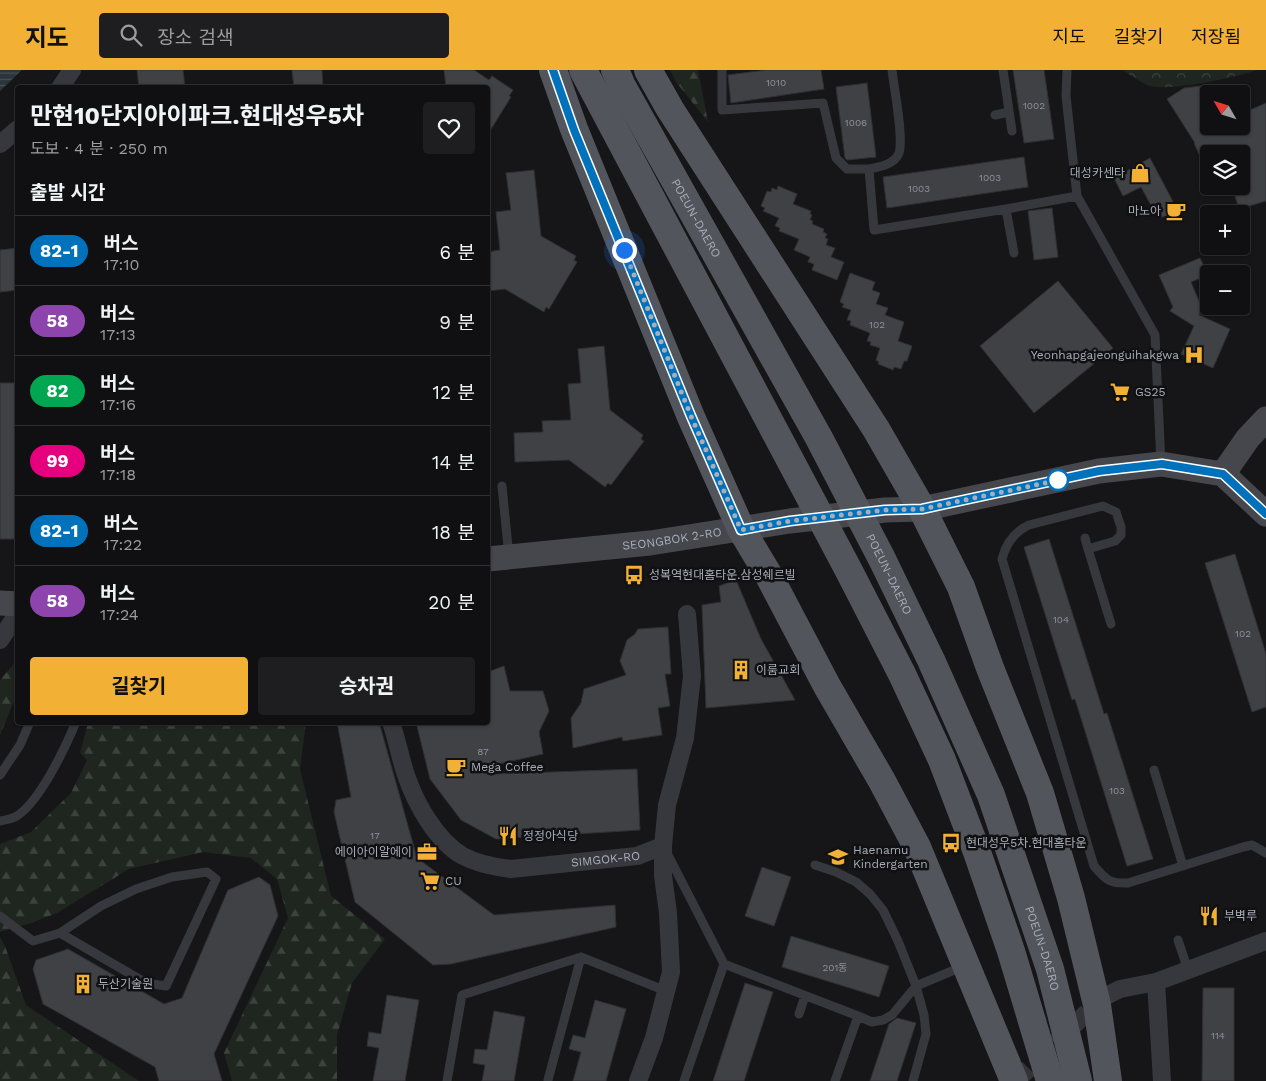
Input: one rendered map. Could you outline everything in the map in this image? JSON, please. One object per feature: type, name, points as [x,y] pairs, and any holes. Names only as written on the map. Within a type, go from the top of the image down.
[{"type":"main road","points":[[553,70],[574,130],[691,416],[741,530],[768,574],[827,686],[882,781],[917,847],[1014,1081]]},
{"type":"main road","points":[[583,70],[848,569],[902,674],[942,760],[978,852],[1050,1081]]},
{"type":"main road","name":"POEUN-DAERO","points":[[615,70],[627,95],[819,438],[931,660],[991,795],[1050,969],[1078,1079]]},
{"type":"main road","points":[[648,70],[670,108],[876,429],[922,509],[961,587],[990,668],[1040,793],[1071,898],[1097,1005],[1101,1022],[1108,1081]]},
{"type":"street","points":[[62,85],[72,70]]},
{"type":"street","points":[[0,144],[15,132]]},
{"type":"street","points":[[1266,419],[1248,438],[1223,474],[1266,514]]},
{"type":"street","name":"SEONGBOK 2-RO","points":[[498,558],[650,543],[790,521],[885,510],[922,509],[1099,471],[1162,464],[1223,474]]},
{"type":"street","points":[[0,603],[15,604]]},
{"type":"street","points":[[638,1081],[654,1038],[671,972],[668,913],[663,876],[663,846],[667,805],[685,738],[692,676],[687,614]]},
{"type":"street","points":[[0,640],[15,618]]},
{"type":"street","name":"SIMGOK-RO","points":[[392,725],[406,776],[425,816],[441,838],[462,855],[491,867],[511,869],[637,856],[663,846]]},
{"type":"street","points":[[1101,1022],[1120,989],[1156,982],[1266,941]]},
{"type":"street","points":[[1156,982],[1162,1081]]},
{"type":"lane","points":[[722,70],[722,110],[823,103],[836,158],[847,169],[881,167],[892,162],[899,154],[900,140],[892,70]]},
{"type":"lane","points":[[1003,70],[1012,131]]},
{"type":"lane","points":[[1067,70],[1066,96],[1077,196],[1155,334],[1162,464]]},
{"type":"lane","points":[[995,115],[1009,112]]},
{"type":"lane","points":[[869,169],[874,230],[1077,196]]},
{"type":"lane","points":[[1006,209],[1014,253]]},
{"type":"lane","points":[[498,558],[502,486]]},
{"type":"lane","points":[[1088,549],[1115,541],[1121,535],[1119,518],[1116,512],[1110,508],[1103,506],[1037,522],[1022,528],[1007,543],[1002,559],[1094,866],[1109,882],[1118,884],[1136,882],[1252,846],[1266,852]]},
{"type":"lane","points":[[1085,538],[1111,624]]},
{"type":"lane","points":[[0,775],[20,744],[29,725]]},
{"type":"lane","points":[[0,821],[15,817],[38,796],[75,725]]},
{"type":"lane","points":[[1154,770],[1183,866]]},
{"type":"lane","points":[[663,846],[724,964],[872,1022],[888,1018],[892,1015],[916,986],[966,966]]},
{"type":"lane","points":[[815,865],[836,872],[856,882],[883,910],[916,986],[924,1015],[926,1034],[913,1081]]},
{"type":"lane","points":[[0,916],[33,941],[60,933],[101,906],[136,889],[172,877],[207,872],[216,879],[166,986],[146,983],[60,933]]},
{"type":"lane","points":[[1178,940],[1188,970]]},
{"type":"lane","points":[[447,1081],[462,995],[581,957],[666,991]]},
{"type":"lane","points":[[548,1080],[581,957]]},
{"type":"lane","points":[[684,1081],[724,964]]},
{"type":"lane","points":[[799,1014],[805,996]]},
{"type":"lane","points":[[835,1081],[858,1016]]},
{"type":"green space","points":[[670,70],[698,70],[708,122],[676,82]]},
{"type":"green space","points":[[1123,70],[1258,70],[1185,86],[1156,87],[1147,85]]},
{"type":"green space","points":[[15,662],[15,699],[0,735],[0,680]]},
{"type":"green space","points":[[87,725],[306,725],[300,769],[331,896],[385,939],[352,983],[337,1035],[337,1081],[232,1081],[224,1053],[288,918],[277,879],[251,858],[203,852],[129,869],[57,913],[0,932],[0,844],[31,832],[71,793],[87,760],[80,753]]},
{"type":"green space","points":[[0,937],[26,1005],[139,1081],[0,1081]]},
{"type":"shaded area","points":[[0,70],[22,70],[0,91]]},
{"type":"building","points":[[137,70],[183,70],[185,85],[139,85]]},
{"type":"building","points":[[292,70],[322,70],[323,85],[294,85]]},
{"type":"building","points":[[444,70],[474,70],[489,80],[492,76],[513,90],[509,96],[511,97],[490,131],[490,85],[446,85]]},
{"type":"building","points":[[766,70],[821,70],[824,89],[731,103],[728,75]]},
{"type":"building","points":[[1013,70],[1044,70],[1054,139],[1024,143]]},
{"type":"building","points":[[867,83],[876,157],[847,160],[845,158],[836,87]]},
{"type":"building","points":[[1200,86],[1200,135],[1250,135],[1250,110],[1266,103],[1266,201],[1250,206],[1238,205],[1235,195],[1250,195],[1250,145],[1200,145],[1199,154],[1195,143],[1167,99],[1184,88]]},
{"type":"building","points":[[1024,157],[1028,187],[887,208],[883,177]]},
{"type":"building","points":[[1150,158],[1179,213],[1158,218],[1141,187],[1123,196],[1114,178]]},
{"type":"building","points":[[534,170],[541,236],[576,256],[574,260],[577,262],[549,309],[546,307],[544,312],[505,289],[490,291],[490,252],[500,250],[496,212],[511,210],[506,173]]},
{"type":"building","points":[[778,186],[797,194],[793,204],[811,211],[810,220],[813,221],[812,224],[824,229],[823,232],[827,234],[825,238],[828,239],[826,245],[835,248],[831,257],[844,262],[837,280],[812,270],[814,264],[808,262],[810,257],[794,250],[799,239],[779,231],[780,228],[775,226],[779,218],[763,211],[765,208],[761,206],[767,191],[771,192],[772,188],[777,190]]},
{"type":"building","points":[[1052,208],[1058,257],[1034,260],[1028,211]]},
{"type":"building","points":[[15,248],[15,290],[0,292],[0,250]]},
{"type":"building","points":[[1200,258],[1203,265],[1200,265],[1200,278],[1191,282],[1200,304],[1199,315],[1230,329],[1213,368],[1181,354],[1194,326],[1170,311],[1173,307],[1159,275]]},
{"type":"building","points":[[850,273],[875,282],[872,290],[880,293],[876,304],[888,308],[885,315],[904,322],[898,341],[912,346],[907,361],[904,361],[901,369],[894,367],[893,370],[878,364],[879,362],[876,360],[880,348],[870,345],[871,342],[867,341],[870,333],[850,325],[851,321],[847,320],[851,310],[842,307],[844,304],[840,302]]},
{"type":"building","points":[[1058,281],[1113,348],[1034,413],[980,346]]},
{"type":"building","points":[[604,346],[610,410],[643,435],[641,439],[644,441],[611,485],[608,483],[605,487],[569,460],[515,462],[514,433],[543,432],[542,421],[571,420],[568,384],[581,383],[578,349]]},
{"type":"building","points":[[0,383],[15,383],[15,539],[0,539]]},
{"type":"building","points":[[1049,539],[1104,714],[1107,713],[1153,859],[1127,866],[1075,699],[1072,700],[1024,547]]},
{"type":"building","points":[[1235,554],[1266,654],[1266,707],[1252,712],[1205,563]]},
{"type":"building","name":"이룸교회","points":[[736,580],[761,639],[795,700],[706,708],[702,605],[721,602],[719,586]]},
{"type":"building","points":[[668,627],[671,674],[665,674],[670,706],[658,708],[662,735],[623,741],[622,737],[573,748],[571,718],[581,703],[584,689],[626,675],[620,661],[627,640],[638,629]]},
{"type":"building","points":[[504,666],[510,691],[543,691],[549,711],[539,732],[543,754],[494,765],[495,774],[637,769],[640,830],[496,839],[461,820],[430,779],[417,725],[490,725],[490,671]]},
{"type":"building","points":[[338,725],[380,725],[417,858],[494,915],[615,905],[616,927],[451,964],[433,965],[355,902],[334,812],[336,800],[351,797]]},
{"type":"building","points":[[762,867],[791,877],[774,926],[745,916]]},
{"type":"building","name":"두산기술원","points":[[259,877],[270,885],[278,916],[214,1054],[222,1081],[159,1081],[155,1067],[43,1004],[33,969],[36,960],[68,949],[164,1004],[182,998],[228,890]]},
{"type":"building","points":[[791,936],[889,966],[879,997],[782,967]]},
{"type":"building","points":[[745,983],[773,992],[744,1081],[713,1081]]},
{"type":"building","points":[[1203,988],[1234,988],[1234,1081],[1202,1081]]},
{"type":"building","points":[[387,995],[419,1000],[405,1081],[373,1081],[379,1048],[367,1046],[369,1032],[381,1034]]},
{"type":"building","points":[[595,1000],[626,1009],[606,1081],[573,1081],[581,1052],[569,1049],[573,1035],[585,1038]]},
{"type":"building","points":[[494,1011],[525,1017],[514,1081],[482,1081],[485,1065],[473,1063],[475,1049],[487,1050]]},
{"type":"building","points":[[897,1018],[916,1023],[897,1081],[870,1081],[889,1024]]},
{"type":"tunnel","points":[[1016,1081],[1102,998]]},
{"type":"bus line","name":"82-1","points":[[553,70],[574,130],[691,416],[741,530],[790,521],[885,510],[922,509],[1099,471],[1162,464],[1223,474],[1266,514]]},
{"type":"place","name":"대성카센타","points":[[1140,173]]},
{"type":"place","name":"마노아","points":[[1176,211]]},
{"type":"place","name":"Yeonhapgajeonguihakgwa","points":[[1194,355]]},
{"type":"place","name":"GS25","points":[[1120,392]]},
{"type":"place","name":"성복역현대홈타운.삼성쉐르빌","points":[[634,575]]},
{"type":"place","name":"이룸교회","points":[[741,670]]},
{"type":"place","name":"Mega Coffee","points":[[456,767]]},
{"type":"place","name":"정정아식당","points":[[508,836]]},
{"type":"place","name":"현대성우5차.현대홈타운","points":[[951,843]]},
{"type":"place","name":"에이아이알에이","points":[[427,852]]},
{"type":"place","name":"Haenamu Kindergarten","points":[[838,857]]},
{"type":"place","name":"CU","points":[[430,881]]},
{"type":"place","name":"부벽루","points":[[1209,916]]},
{"type":"place","name":"두산기술원","points":[[83,984]]},
{"type":"route","points":[[624,250],[691,416],[741,530],[790,521],[885,510],[922,509],[1064,479],[1058,480]]}]
